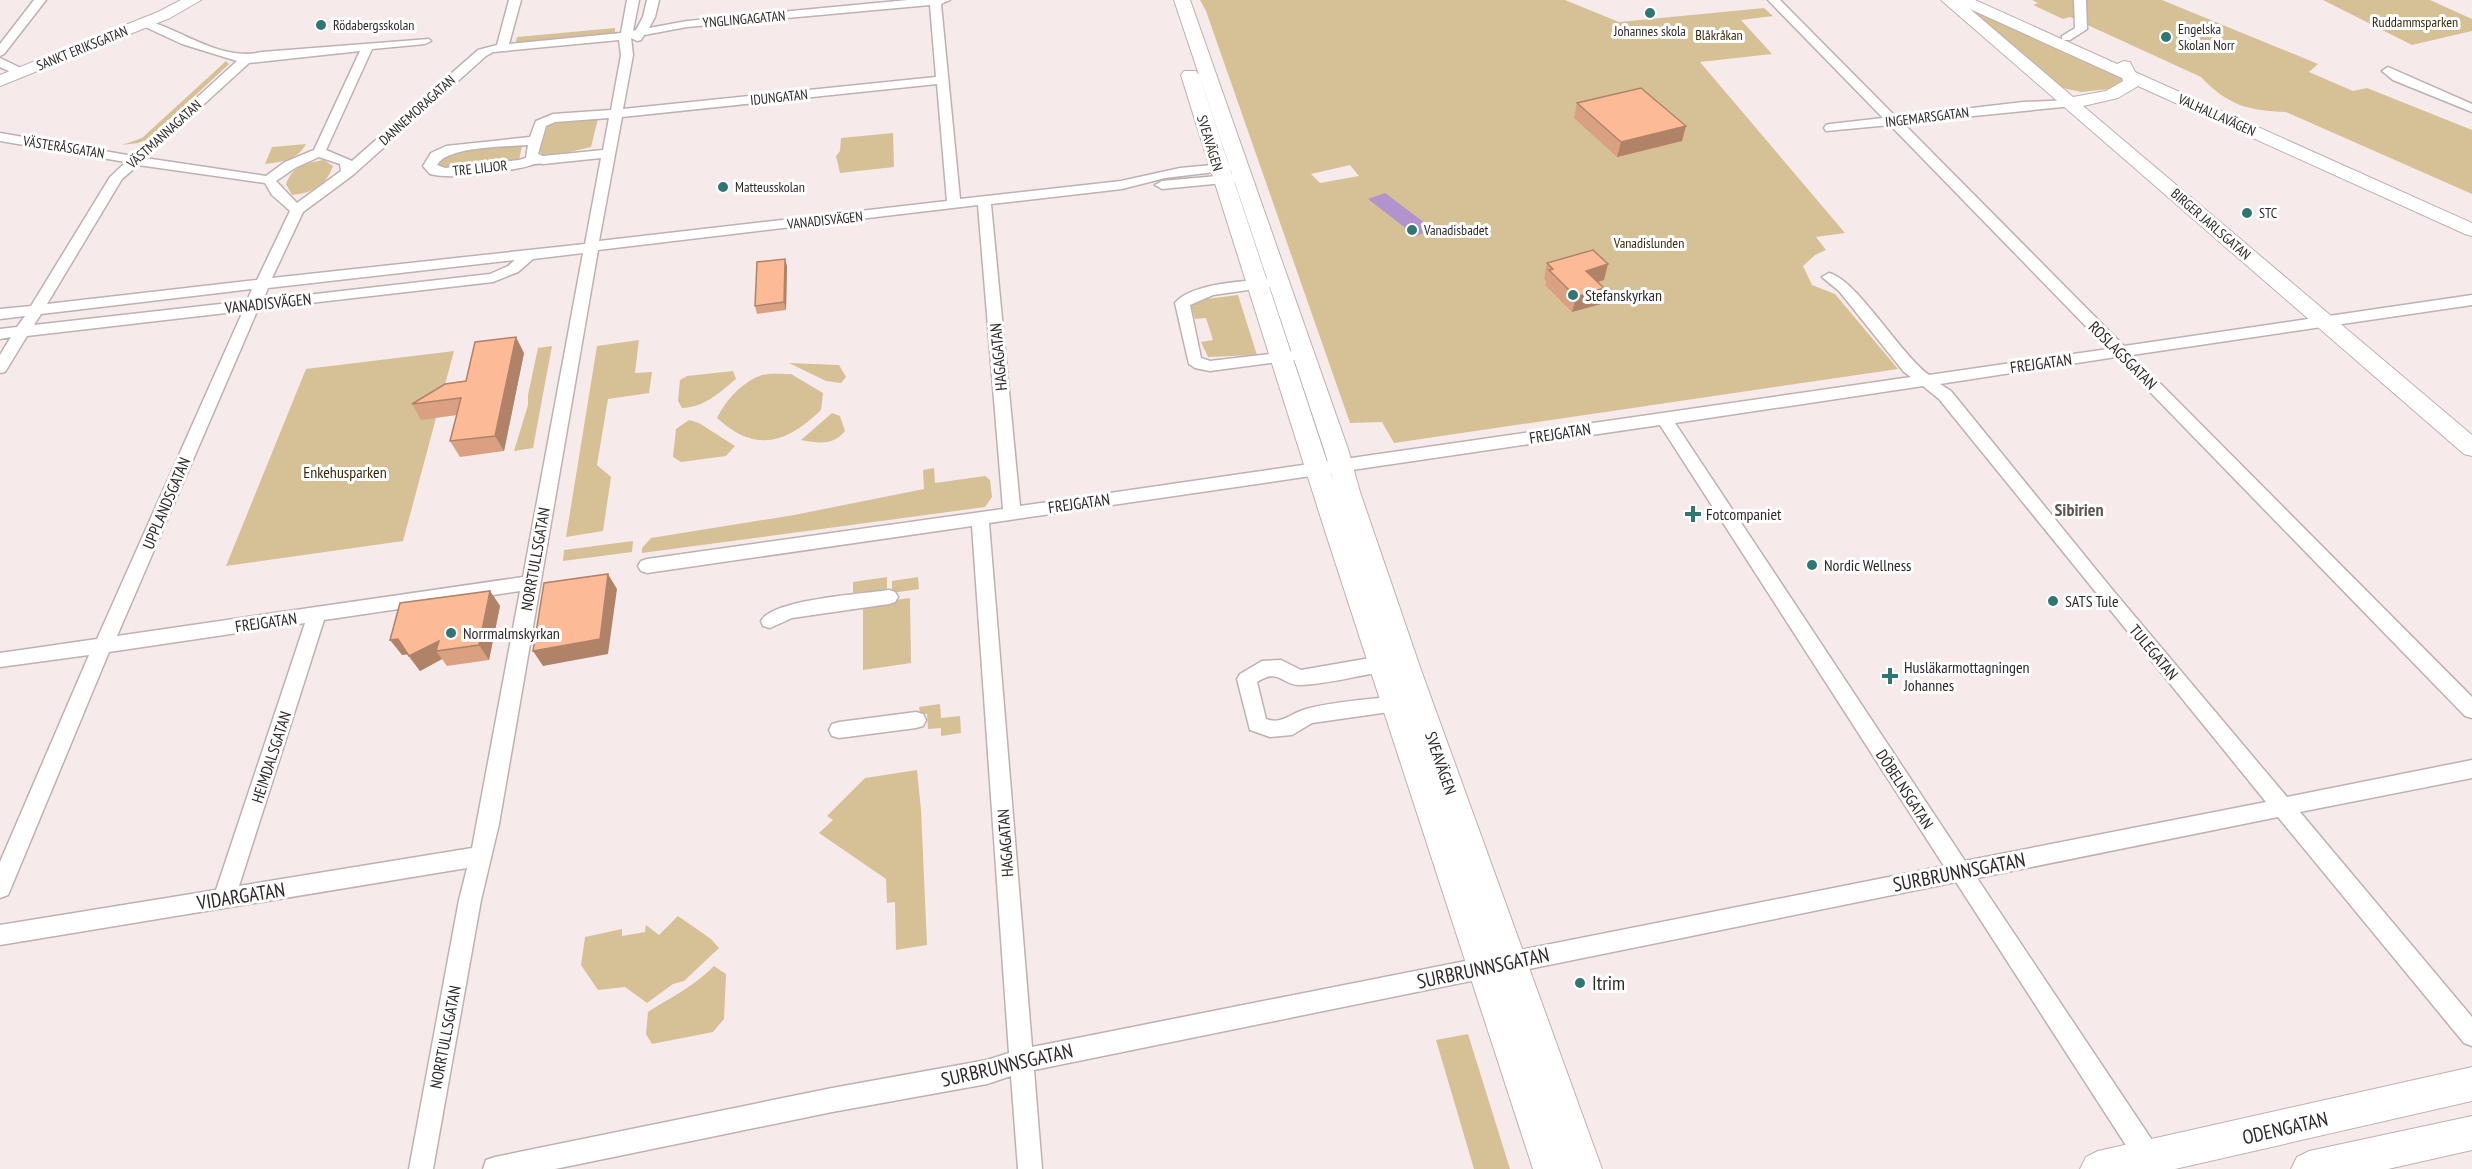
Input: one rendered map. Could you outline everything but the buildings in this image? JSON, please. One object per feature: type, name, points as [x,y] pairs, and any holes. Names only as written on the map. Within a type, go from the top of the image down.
[{"type":"main road","name":"SANKT ERIKSGATAN","points":[[164,15],[193,0]]},
{"type":"main road","name":"SANKT ERIKSGATAN","points":[[0,81],[145,22],[211,0]]},
{"type":"main road","name":"SVEAVÄGEN","points":[[1167,0],[1230,173],[1329,468],[1382,664],[1396,704],[1498,964],[1584,1169]]},
{"type":"main road","name":"SVEAVÄGEN","points":[[1182,0],[1230,173]]},
{"type":"main road","name":"BIRGER JARLSGATAN","points":[[1949,0],[2068,103],[2332,321],[2472,433]]},
{"type":"main road","name":"VALHALLAVÄGEN","points":[[1962,0],[2472,222]]},
{"type":"main road","name":"VALHALLAVÄGEN","points":[[1983,0],[2066,38],[2169,93],[2472,230]]},
{"type":"main road","name":"INGEMARSGATAN","points":[[2068,103],[2128,87],[2132,82],[2128,71]]},
{"type":"main road","name":"INGEMARSGATAN","points":[[2049,86],[2101,96],[2169,93]]},
{"type":"main road","name":"BIRGER JARLSGATAN","points":[[2101,96],[2089,103],[2102,120],[2332,321],[2472,448]]},
{"type":"main road","name":"SVEAVÄGEN","points":[[1329,468],[1348,492],[1408,670],[1498,964],[1551,1169]]},
{"type":"main road","name":"ODENGATAN","points":[[2098,1169],[2472,1084]]},
{"type":"main road","points":[[2309,1169],[2472,1133]]},
{"type":"street","points":[[0,51],[40,0]]},
{"type":"street","points":[[504,42],[515,0]]},
{"type":"street","name":"NORRTULLSGATAN","points":[[421,1169],[470,900],[481,856],[592,248],[627,55],[633,0]]},
{"type":"street","name":"NORRTULLSGATAN","points":[[627,55],[649,17],[652,0]]},
{"type":"street","points":[[939,0],[942,80],[954,205]]},
{"type":"street","name":"YNGLINGAGATAN","points":[[504,42],[939,0]]},
{"type":"street","name":"ROSLAGSGATAN","points":[[1774,0],[2472,710]]},
{"type":"street","points":[[2066,38],[2080,29],[2080,0]]},
{"type":"street","points":[[145,22],[186,42],[245,60],[262,56],[426,41]]},
{"type":"street","name":"DANNEMORAGATAN","points":[[297,210],[348,172],[482,53],[504,42]]},
{"type":"street","points":[[297,210],[269,180],[290,165],[319,152],[367,47]]},
{"type":"street","name":"VÄSTMANNAGATAN","points":[[0,368],[117,177],[245,60]]},
{"type":"street","points":[[0,62],[21,73]]},
{"type":"street","points":[[2388,71],[2397,77],[2472,108]]},
{"type":"street","name":"IDUNGATAN","points":[[616,113],[942,80]]},
{"type":"street","name":"INGEMARSGATAN","points":[[2023,106],[2048,97],[2051,94],[2049,86]]},
{"type":"street","name":"INGEMARSGATAN","points":[[1830,128],[2068,103]]},
{"type":"street","points":[[536,158],[531,156],[534,140],[540,124],[544,121],[553,118],[616,113]]},
{"type":"street","name":"VÄSTERÅSGATAN","points":[[0,137],[269,180]]},
{"type":"street","name":"TRE LILJOR","points":[[534,140],[451,149],[436,156],[430,166],[435,171],[446,172],[522,164],[536,158],[543,160],[609,153]]},
{"type":"street","points":[[319,152],[346,162],[348,172]]},
{"type":"street","name":"VANADISVÄGEN","points":[[0,314],[592,248],[615,242],[1122,185],[1146,186],[1230,173]]},
{"type":"street","name":"HAGAGATAN","points":[[984,202],[1012,512]]},
{"type":"street","name":"UPPLANDSGATAN","points":[[0,888],[87,679],[252,305],[297,210]]},
{"type":"street","name":"VANADISVÄGEN","points":[[0,334],[493,278],[513,269],[529,255]]},
{"type":"street","name":"TULEGATAN","points":[[1829,277],[1844,288],[1909,368],[1945,395],[2472,1035]]},
{"type":"street","points":[[1268,284],[1203,293],[1188,297],[1182,303],[1194,360],[1210,366],[1292,357]]},
{"type":"street","name":"FREJGATAN","points":[[647,566],[2472,300]]},
{"type":"street","name":"DÖBELNSGATAN","points":[[1664,418],[1959,872],[1976,894],[2149,1158]]},
{"type":"street","name":"HAGAGATAN","points":[[980,517],[1030,1169]]},
{"type":"street","name":"FREJGATAN","points":[[0,660],[316,616],[531,583]]},
{"type":"street","points":[[770,621],[788,611],[889,597]]},
{"type":"street","name":"HEIMDALSGATAN","points":[[224,898],[316,616]]},
{"type":"street","points":[[1382,664],[1299,678],[1281,668],[1262,669],[1247,679],[1257,724],[1270,729],[1292,727],[1308,716],[1396,704]]},
{"type":"street","points":[[839,730],[916,720]]},
{"type":"street","name":"SURBRUNNSGATAN","points":[[495,1169],[840,1099],[987,1072],[1020,1061],[2472,769]]},
{"type":"street","name":"VIDARGATAN","points":[[0,935],[481,856]]},
{"type":"green space","name":"Vanadislunden","points":[[1200,0],[1565,0],[1619,22],[1764,8],[1773,16],[1741,20],[1772,54],[1700,62],[1845,233],[1816,237],[1826,250],[1815,255],[1803,266],[1812,285],[1835,294],[1898,369],[1394,443],[1382,422],[1350,423],[1206,11]],"holes":[[[1350,165],[1359,176],[1320,183],[1311,174]]]},
{"type":"green space","points":[[2032,0],[2162,0],[2318,64],[2309,72],[2353,91],[2367,88],[2472,130],[2472,194],[2286,112],[2239,105],[2220,94],[2201,77],[2070,17],[2063,19],[2033,5],[2038,3]]},
{"type":"green space","name":"Ruddammsparken","points":[[2323,0],[2430,0],[2472,19],[2472,31],[2412,45]]},
{"type":"green space","points":[[1965,7],[2124,78],[2124,81],[2110,89],[2081,92],[2059,87]]},
{"type":"green space","points":[[615,28],[615,36],[515,45],[517,37]]},
{"type":"green space","points":[[226,61],[229,64],[227,66],[148,139],[122,145],[142,138]]},
{"type":"green space","points":[[586,118],[598,119],[591,147],[542,155],[540,152],[548,124]]},
{"type":"green space","points":[[893,133],[894,167],[840,173],[836,156],[840,151],[841,138]]},
{"type":"green space","points":[[306,144],[294,157],[265,164],[272,147]]},
{"type":"green space","points":[[520,144],[522,146],[519,160],[516,163],[453,170],[437,167],[436,161],[459,150]]},
{"type":"green space","points":[[324,160],[333,166],[326,179],[312,190],[292,195],[286,184],[292,173],[305,164]]},
{"type":"green space","points":[[1238,295],[1257,355],[1208,357],[1201,342],[1213,340],[1206,318],[1195,319],[1191,305],[1205,299]]},
{"type":"green space","points":[[639,340],[635,373],[652,372],[649,393],[608,399],[597,465],[611,477],[603,531],[566,537],[597,346]]},
{"type":"green space","points":[[552,346],[533,448],[514,451],[528,405],[538,348]]},
{"type":"green space","name":"Enkehusparken","points":[[454,351],[403,541],[226,566],[306,369]]},
{"type":"green space","points":[[789,363],[839,365],[846,377],[841,383],[826,381]]},
{"type":"green space","points":[[733,371],[736,379],[718,394],[698,405],[682,408],[678,401],[680,380],[687,376]]},
{"type":"green space","points":[[765,374],[791,374],[823,393],[821,410],[795,431],[783,437],[757,440],[731,429],[717,418],[730,398],[748,382]]},
{"type":"green space","points":[[832,413],[840,416],[845,431],[840,436],[825,442],[801,440]]},
{"type":"green space","points":[[689,420],[699,423],[735,446],[726,456],[681,462],[673,457],[676,429]]},
{"type":"green space","points":[[934,468],[935,483],[985,476],[990,480],[992,497],[985,507],[642,553],[642,548],[651,538],[794,515],[924,489],[923,470]]},
{"type":"green space","points":[[633,541],[632,552],[563,561],[564,550]]},
{"type":"green space","points":[[887,577],[887,594],[853,598],[853,582]]},
{"type":"green space","points":[[918,577],[919,589],[892,593],[892,581]]},
{"type":"green space","points":[[910,598],[911,663],[863,670],[863,604]]},
{"type":"green space","points":[[940,704],[941,718],[960,716],[961,733],[941,736],[941,728],[928,729],[927,714],[920,714],[919,707]]},
{"type":"green space","points":[[917,770],[927,945],[896,950],[895,902],[887,903],[886,879],[819,833],[833,820],[827,816],[865,778]]},
{"type":"green space","points":[[678,916],[711,939],[719,948],[684,981],[673,984],[647,1003],[625,987],[598,990],[581,965],[585,937],[622,929],[622,936],[645,932],[646,925],[659,935]]},
{"type":"green space","points":[[714,966],[726,974],[724,1019],[713,1032],[652,1044],[646,1034],[648,1012],[690,986]]},
{"type":"green space","points":[[1468,1034],[1510,1169],[1474,1169],[1436,1040]]},
{"type":"shaded area","points":[[1385,193],[1433,229],[1416,236],[1368,199]]},
{"type":"place","name":"Johannes skola","points":[[1650,13]]},
{"type":"place","name":"Rödabergsskolan","points":[[321,25]]},
{"type":"place","name":"Engelska Skolan Norr","points":[[2166,37]]},
{"type":"place","name":"Matteusskolan","points":[[723,187]]},
{"type":"place","name":"STC","points":[[2247,213]]},
{"type":"place","name":"Vanadisbadet","points":[[1412,230]]},
{"type":"place","name":"Stefanskyrkan","points":[[1573,295]]},
{"type":"place","name":"Fotcompaniet","points":[[1693,514]]},
{"type":"place","name":"Nordic Wellness","points":[[1812,565]]},
{"type":"place","name":"SATS Tule","points":[[2053,601]]},
{"type":"place","name":"Norrmalmskyrkan","points":[[451,633]]},
{"type":"place","name":"Husläkarmottagningen Johannes","points":[[1890,676]]},
{"type":"place","name":"Itrim","points":[[1580,983]]},
{"type":"district","name":"Sibirien","points":[[2079,509]]},
{"type":"park label","name":"Blåkråkan","points":[[1719,35]]}]
